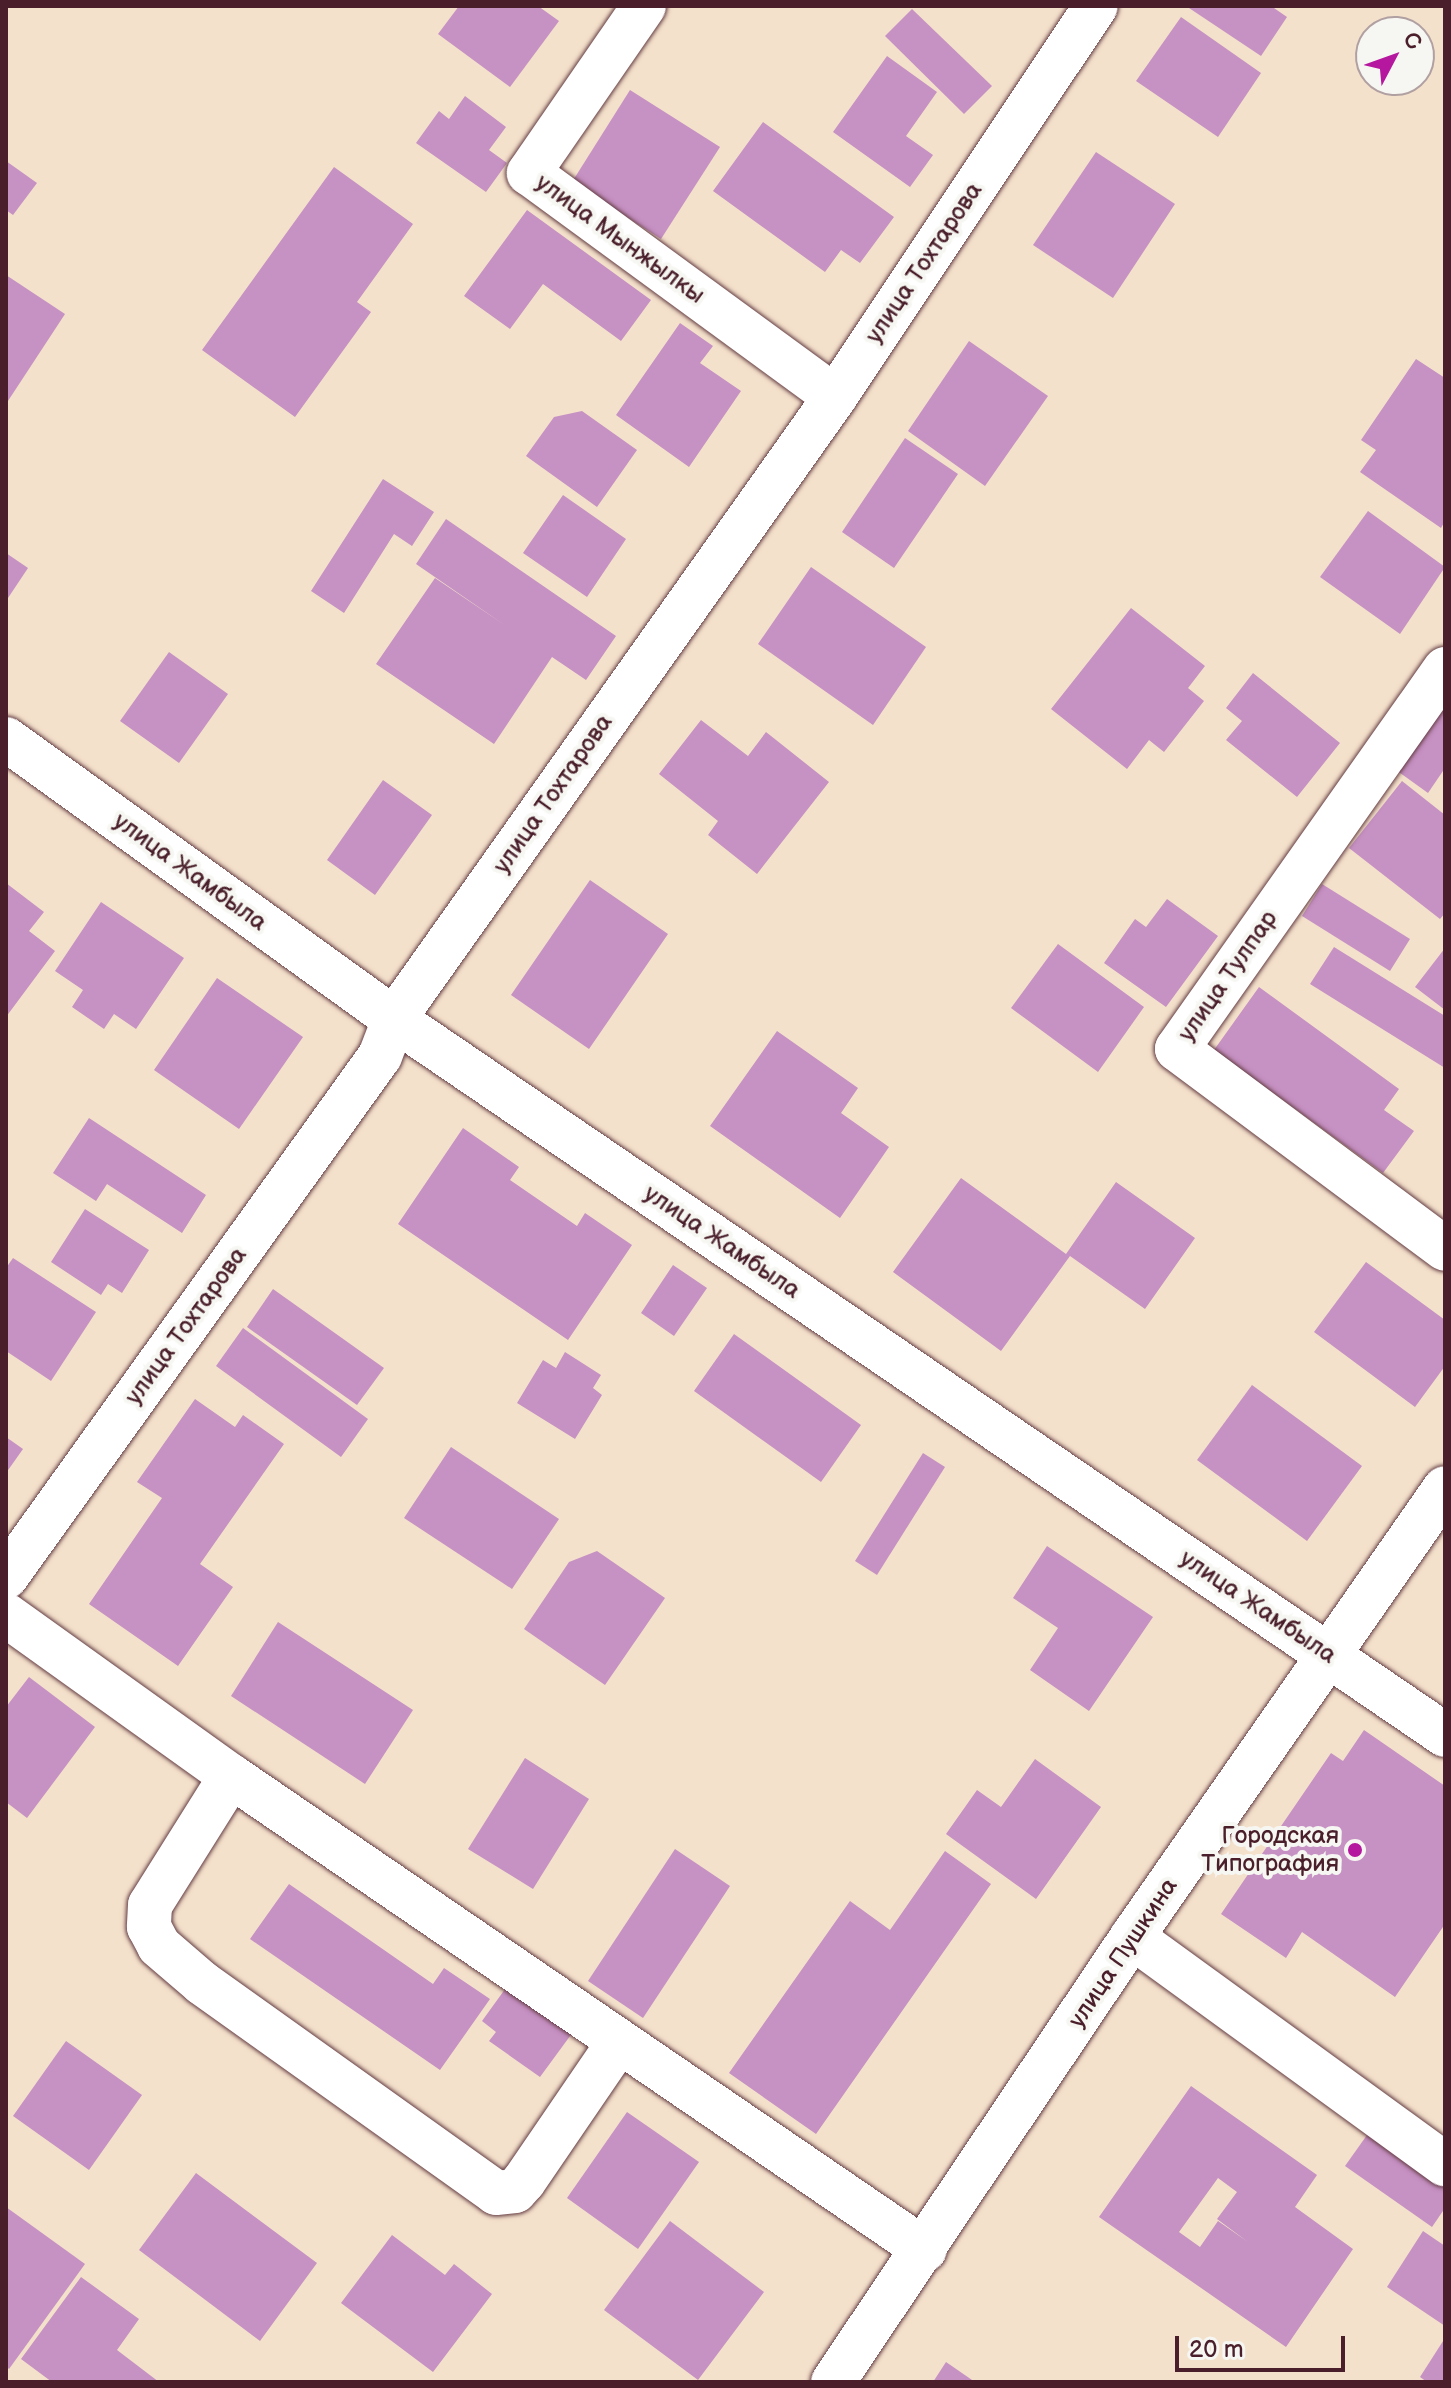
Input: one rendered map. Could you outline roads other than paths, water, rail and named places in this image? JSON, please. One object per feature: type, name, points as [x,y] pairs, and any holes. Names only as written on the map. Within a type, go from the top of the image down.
[{"type":"street","name":"улица Мынжылкы","points":[[644,6],[529,173],[835,397]]},
{"type":"street","name":"улица Тохтарова","points":[[6,1577],[380,1056],[394,1019],[835,397],[1096,6]]},
{"type":"street","name":"улица Тулпар","points":[[1445,669],[1177,1049],[1445,1249]]},
{"type":"street","name":"улица Жамбыла","points":[[6,739],[394,1019],[1445,1735]]},
{"type":"street","name":"улица Пушкина","points":[[833,2382],[925,2250],[1132,1937],[1445,1488]]},
{"type":"street","points":[[6,1615],[231,1776],[925,2250]]},
{"type":"street","points":[[231,1776],[150,1905],[149,1927],[159,1946],[202,1983],[496,2193],[515,2191],[524,2181],[618,2043]]},
{"type":"street","points":[[1132,1937],[1445,2164]]},
{"type":"place","name":"Городская Типография","points":[[1355,1850]]}]
